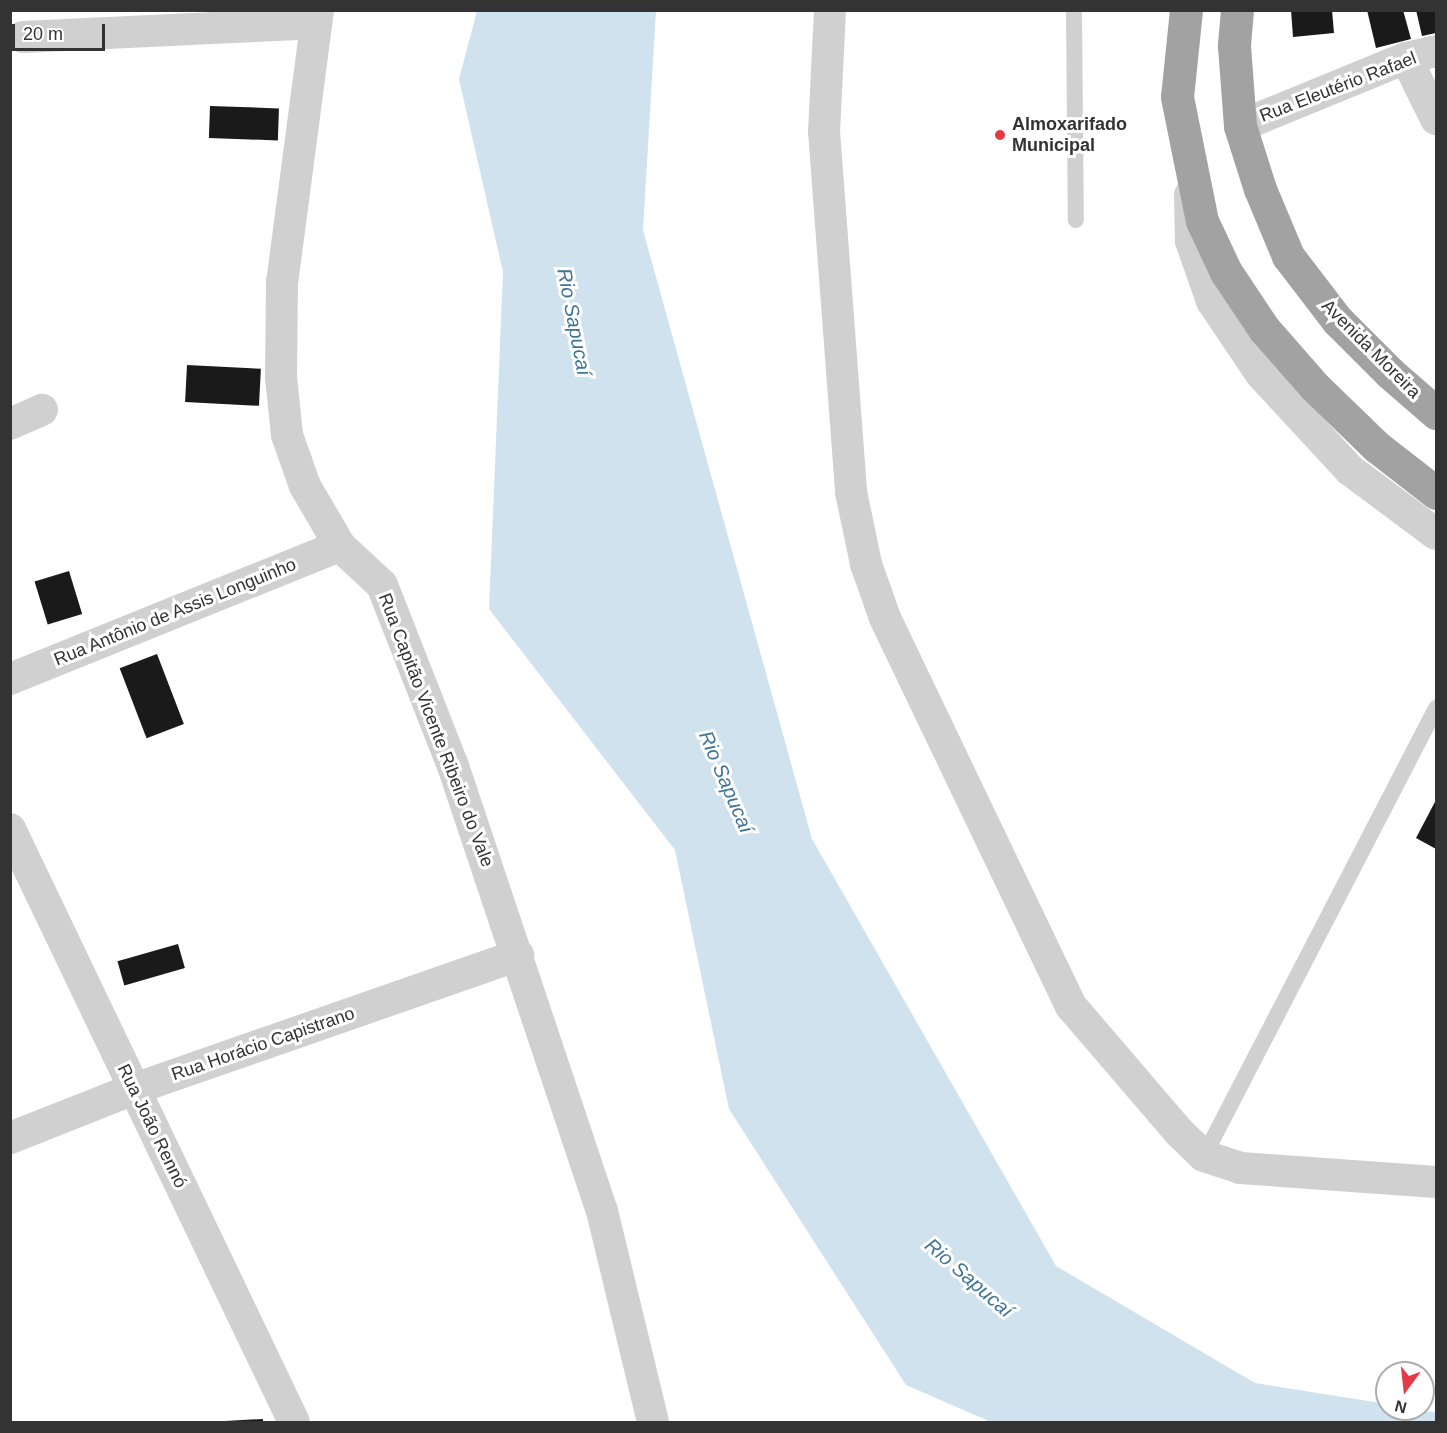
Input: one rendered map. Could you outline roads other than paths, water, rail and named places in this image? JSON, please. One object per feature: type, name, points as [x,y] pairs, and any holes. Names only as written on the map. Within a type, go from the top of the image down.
[{"type":"highway","points":[[1186,10],[1177,97],[1202,221],[1226,272],[1264,328],[1315,387],[1377,447],[1437,493]]},
{"type":"highway","name":"Avenida Moreira","points":[[1237,10],[1234,46],[1240,126],[1260,189],[1288,256],[1337,320],[1390,373],[1437,413]]},
{"type":"street","points":[[830,10],[824,131],[851,492],[866,564],[885,618],[1071,1006],[1180,1133],[1204,1156],[1240,1168],[1437,1182]]},
{"type":"street","points":[[23,37],[317,17]]},
{"type":"street","name":"Rua Capitão Vicente Ribeiro do Vale","points":[[317,17],[282,282],[281,377],[287,435],[305,486],[340,546],[382,585],[453,766],[602,1211],[653,1422]]},
{"type":"street","name":"Rua Eleutério Rafael","points":[[1240,126],[1406,58],[1437,51]]},
{"type":"street","points":[[1406,58],[1437,119]]},
{"type":"street","points":[[1189,158],[1191,241],[1212,301],[1262,374],[1350,470],[1437,534]]},
{"type":"street","points":[[10,424],[42,410]]},
{"type":"street","name":"Rua Antônio de Assis Longuinho","points":[[10,679],[340,546]]},
{"type":"street","name":"Rua João Rennó","points":[[10,829],[294,1422]]},
{"type":"street","name":"Rua Horácio Capistrano","points":[[10,1138],[134,1089],[518,955]]},
{"type":"lane","points":[[1074,10],[1076,220]]},
{"type":"lane","points":[[1204,1156],[1437,708]]},
{"type":"water","name":"Rio Sapucaí","points":[[477,11],[656,11],[643,230],[812,839],[1056,1266],[1255,1383],[1375,1402],[1375,1421],[1435,1421],[1435,1412],[1436,1422],[991,1422],[906,1385],[729,1109],[675,850],[489,609],[503,272],[459,79]]},
{"type":"place","name":"Almoxarifado Municipal","points":[[1000,135]]}]
